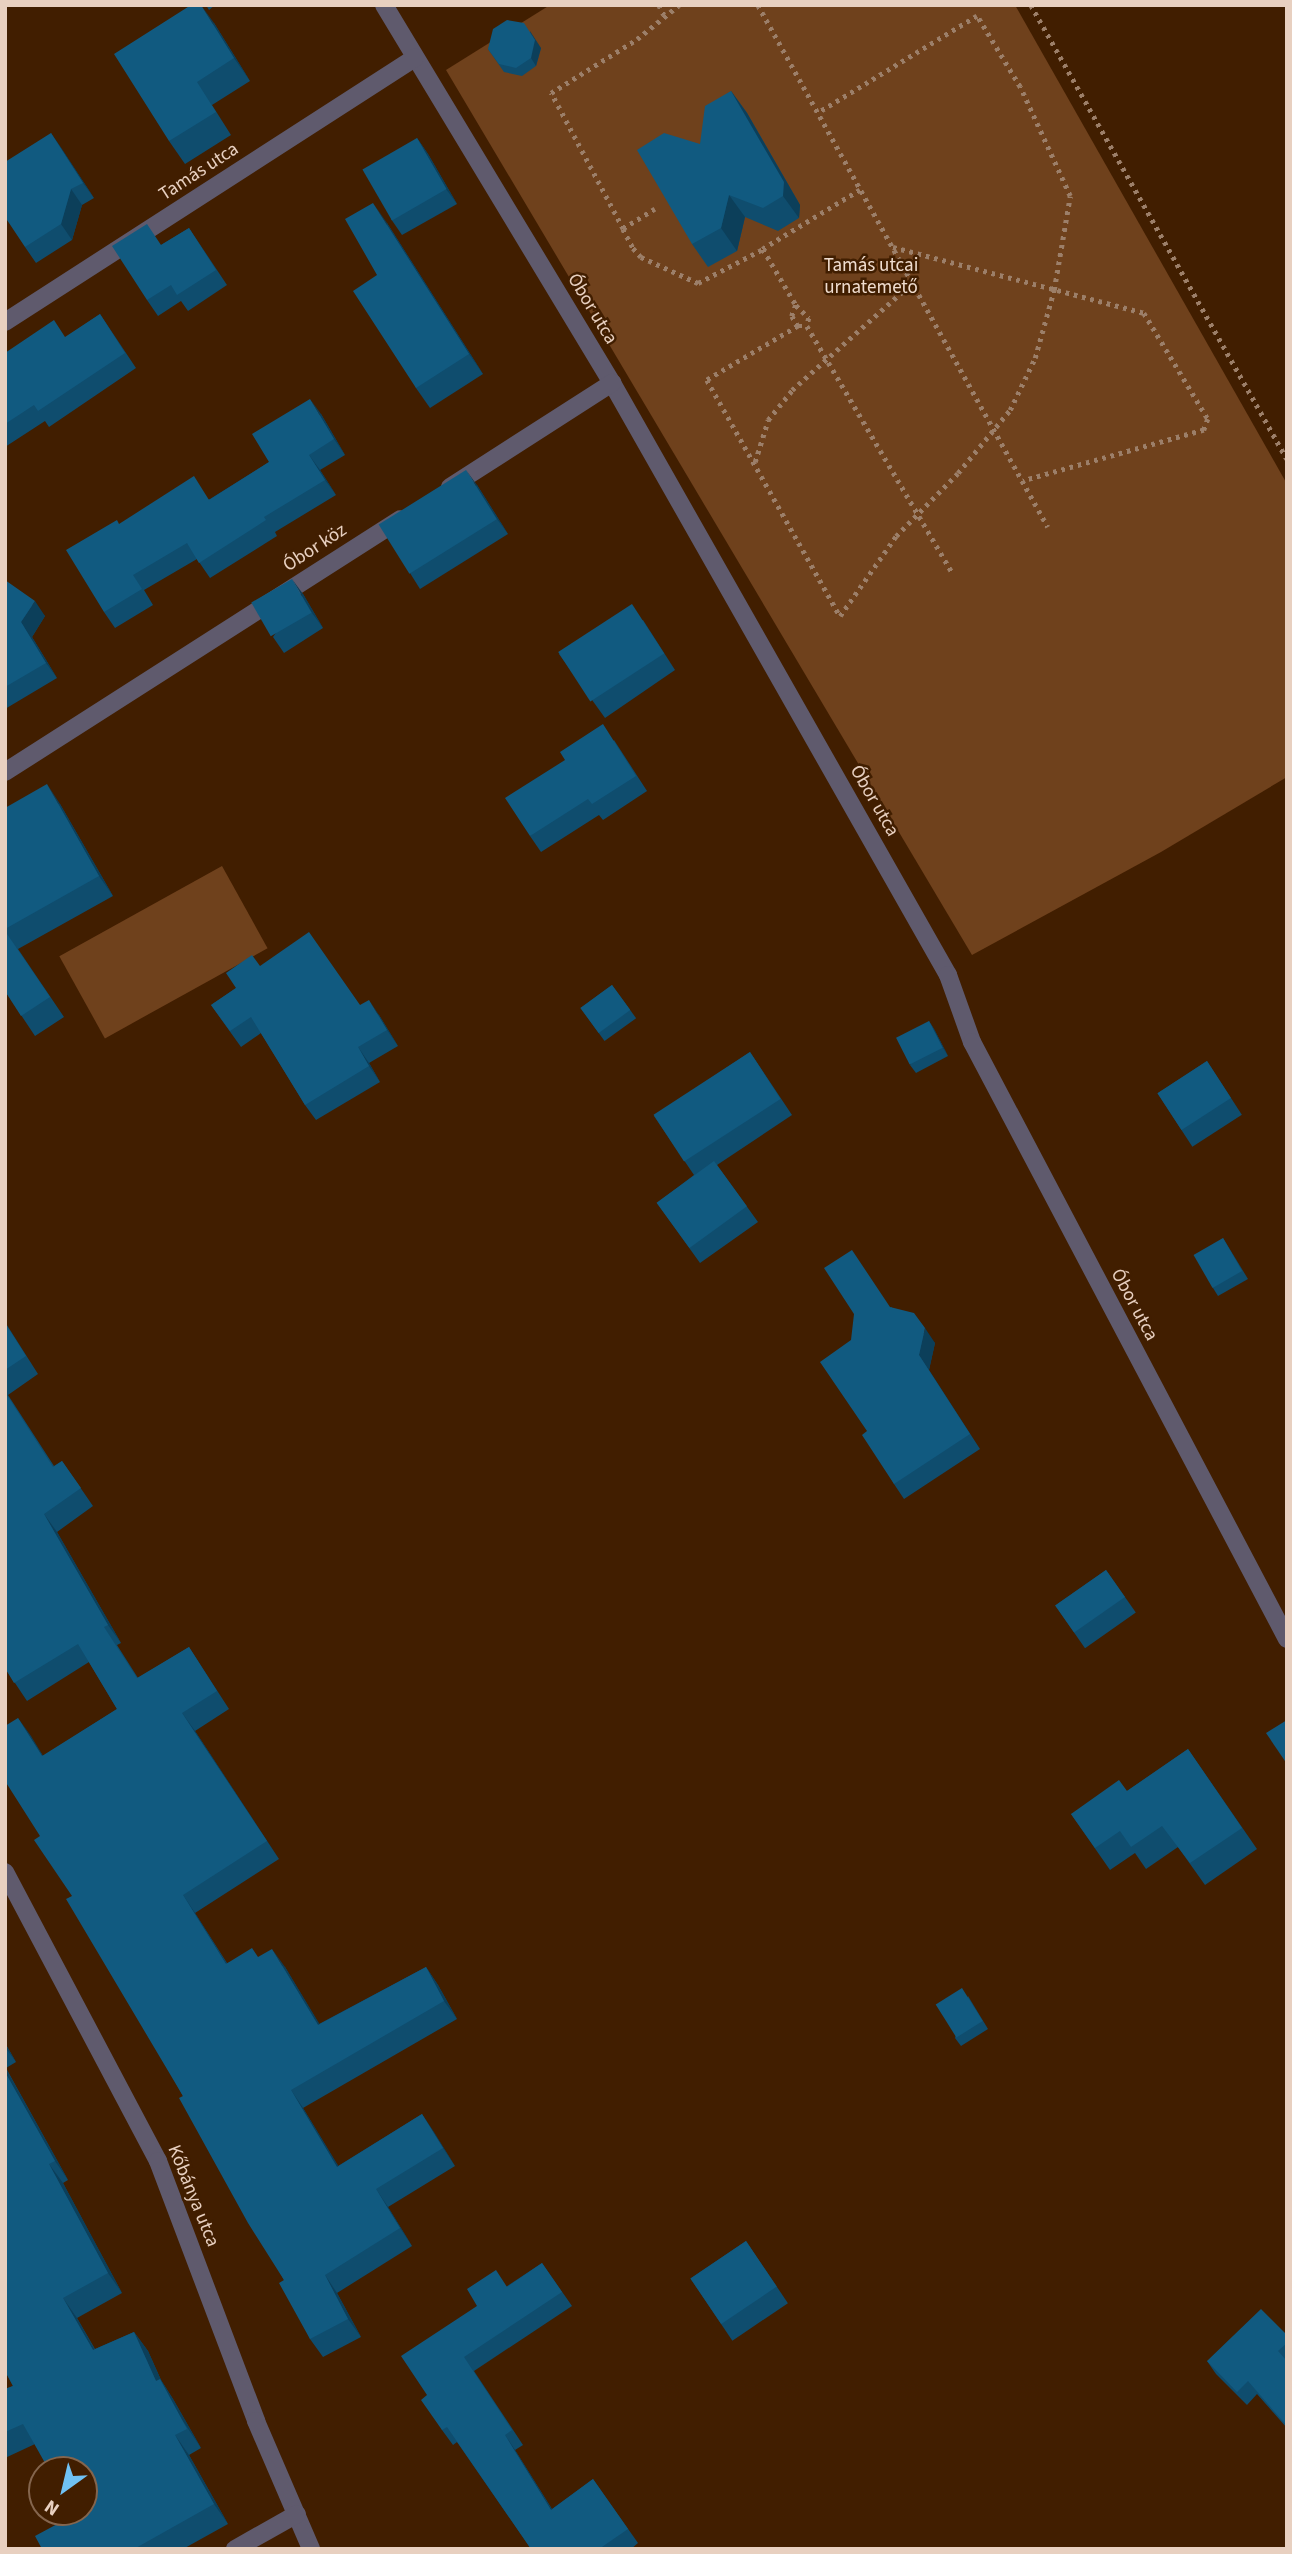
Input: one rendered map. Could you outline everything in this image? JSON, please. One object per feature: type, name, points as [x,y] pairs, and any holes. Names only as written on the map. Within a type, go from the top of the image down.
[{"type":"street","name":"Óbor utca","points":[[390,7],[415,58],[612,383],[948,975],[972,1042],[1287,1639]]},
{"type":"street","name":"Tamás utca","points":[[5,321],[415,58]]},
{"type":"street","points":[[437,495],[612,383]]},
{"type":"street","name":"Óbor köz","points":[[5,772],[414,510]]},
{"type":"street","name":"Kőbánya utca","points":[[5,1872],[158,2161],[256,2421],[311,2549]]},
{"type":"street","points":[[235,2549],[297,2514]]},
{"type":"path","points":[[659,5],[664,15]]},
{"type":"path","points":[[679,5],[637,39],[551,93],[623,229],[641,257],[698,283],[764,249],[860,190]]},
{"type":"path","points":[[758,5],[1048,527]]},
{"type":"path","points":[[1031,5],[1287,459]]},
{"type":"path","points":[[807,326],[798,326],[707,380],[840,616],[875,562],[1010,410],[1035,358],[1054,290],[1070,196],[1020,87],[977,16],[818,113]]},
{"type":"path","points":[[623,229],[655,209]]},
{"type":"path","points":[[893,247],[1144,313],[1208,419],[1204,430],[1023,481]]},
{"type":"path","points":[[764,249],[796,305],[809,318],[807,326],[953,574]]},
{"type":"path","points":[[754,464],[768,420],[792,390],[912,283]]},
{"type":"path","points":[[796,305],[792,316],[798,326]]},
{"type":"green space","name":"Tamás utcai urnatemető","points":[[550,5],[1015,5],[1287,484],[1287,777],[1161,852],[972,955],[446,70]]},
{"type":"green space","points":[[222,866],[268,948],[105,1038],[59,956]]},
{"type":"building","points":[[191,5],[201,5],[234,58],[197,82],[216,112],[169,141],[114,54]]},
{"type":"building","points":[[507,20],[524,23],[535,40],[531,58],[516,68],[499,64],[488,49],[493,29]]},
{"type":"building","points":[[731,91],[784,182],[783,196],[763,208],[729,195],[721,228],[692,244],[637,150],[664,133],[700,144],[705,106]]},
{"type":"building","points":[[51,133],[83,183],[71,189],[61,224],[25,247],[5,217],[5,162]]},
{"type":"building","points":[[417,138],[446,189],[392,221],[362,170]]},
{"type":"building","points":[[373,203],[469,354],[416,388],[353,291],[377,275],[345,219]]},
{"type":"building","points":[[147,224],[161,245],[189,228],[216,270],[177,295],[171,285],[147,300],[112,246]]},
{"type":"building","points":[[100,314],[125,353],[38,411],[34,405],[5,424],[5,353],[54,320],[65,337]]},
{"type":"building","points":[[310,399],[334,439],[309,455],[325,480],[264,517],[266,520],[199,563],[187,543],[133,575],[142,589],[104,612],[66,550],[117,520],[119,524],[194,476],[209,500],[269,462],[252,434]]},
{"type":"building","points":[[466,470],[497,519],[409,574],[379,525]]},
{"type":"building","points":[[292,579],[312,613],[271,636],[251,602]]},
{"type":"building","points":[[5,580],[35,601],[21,622],[46,663],[5,687]]},
{"type":"building","points":[[632,604],[664,653],[590,701],[558,652]]},
{"type":"building","points":[[603,724],[636,776],[592,804],[588,799],[530,836],[505,798],[565,760],[560,752]]},
{"type":"building","points":[[47,784],[99,876],[5,929],[5,808]]},
{"type":"building","points":[[5,931],[50,997],[21,1016],[5,991]]},
{"type":"building","points":[[309,932],[360,1005],[369,1000],[387,1030],[358,1047],[369,1066],[305,1105],[251,1017],[230,1031],[211,1005],[236,988],[226,973],[252,955],[260,966]]},
{"type":"building","points":[[612,985],[630,1010],[599,1033],[580,1008]]},
{"type":"building","points":[[929,1021],[943,1048],[910,1065],[896,1038]]},
{"type":"building","points":[[750,1052],[780,1099],[684,1162],[654,1115]]},
{"type":"building","points":[[1207,1061],[1231,1098],[1181,1130],[1158,1093]]},
{"type":"building","points":[[714,1161],[747,1206],[689,1248],[657,1203]]},
{"type":"building","points":[[1223,1238],[1242,1271],[1213,1288],[1194,1255]]},
{"type":"building","points":[[852,1250],[890,1307],[914,1313],[925,1328],[919,1355],[970,1434],[894,1484],[862,1435],[867,1431],[820,1362],[851,1340],[854,1314],[824,1268]]},
{"type":"building","points":[[5,1323],[26,1356],[5,1370]]},
{"type":"building","points":[[5,1392],[53,1467],[62,1461],[81,1488],[44,1514],[108,1625],[104,1627],[137,1678],[189,1647],[217,1691],[182,1713],[267,1841],[183,1895],[226,1964],[252,1948],[258,1957],[272,1949],[318,2025],[426,1967],[444,2001],[291,2090],[337,2167],[422,2114],[443,2148],[376,2189],[400,2228],[325,2275],[348,2319],[310,2339],[279,2283],[284,2280],[248,2223],[179,2098],[183,2096],[66,1899],[72,1896],[34,1840],[40,1836],[5,1781],[5,1726],[18,1718],[42,1756],[117,1709],[78,1644],[14,1683],[5,1668]]},
{"type":"building","points":[[1106,1570],[1125,1597],[1074,1633],[1055,1606]]},
{"type":"building","points":[[1287,1720],[1287,1764],[1266,1733]]},
{"type":"building","points":[[1188,1749],[1242,1828],[1190,1863],[1162,1826],[1131,1847],[1120,1831],[1095,1848],[1071,1814],[1119,1780],[1127,1791]]},
{"type":"building","points":[[962,1988],[983,2021],[956,2038],[936,2004]]},
{"type":"building","points":[[5,2072],[55,2161],[49,2164],[108,2273],[63,2298],[93,2350],[134,2332],[156,2381],[160,2379],[187,2429],[175,2435],[214,2504],[134,2549],[42,2549],[35,2536],[54,2526],[98,2526],[98,2456],[41,2456],[23,2424],[5,2432],[5,2389],[13,2386],[5,2371]]},
{"type":"building","points":[[746,2241],[777,2287],[721,2324],[690,2278]]},
{"type":"building","points":[[542,2263],[562,2292],[464,2357],[512,2430],[505,2435],[551,2510],[593,2479],[628,2529],[599,2549],[531,2549],[447,2427],[442,2430],[421,2400],[427,2395],[401,2356],[477,2306],[467,2289],[496,2270],[507,2287]]},
{"type":"building","points":[[1261,2309],[1287,2335],[1287,2343],[1278,2351],[1287,2361],[1287,2426],[1248,2381],[1237,2392],[1207,2361]]}]
